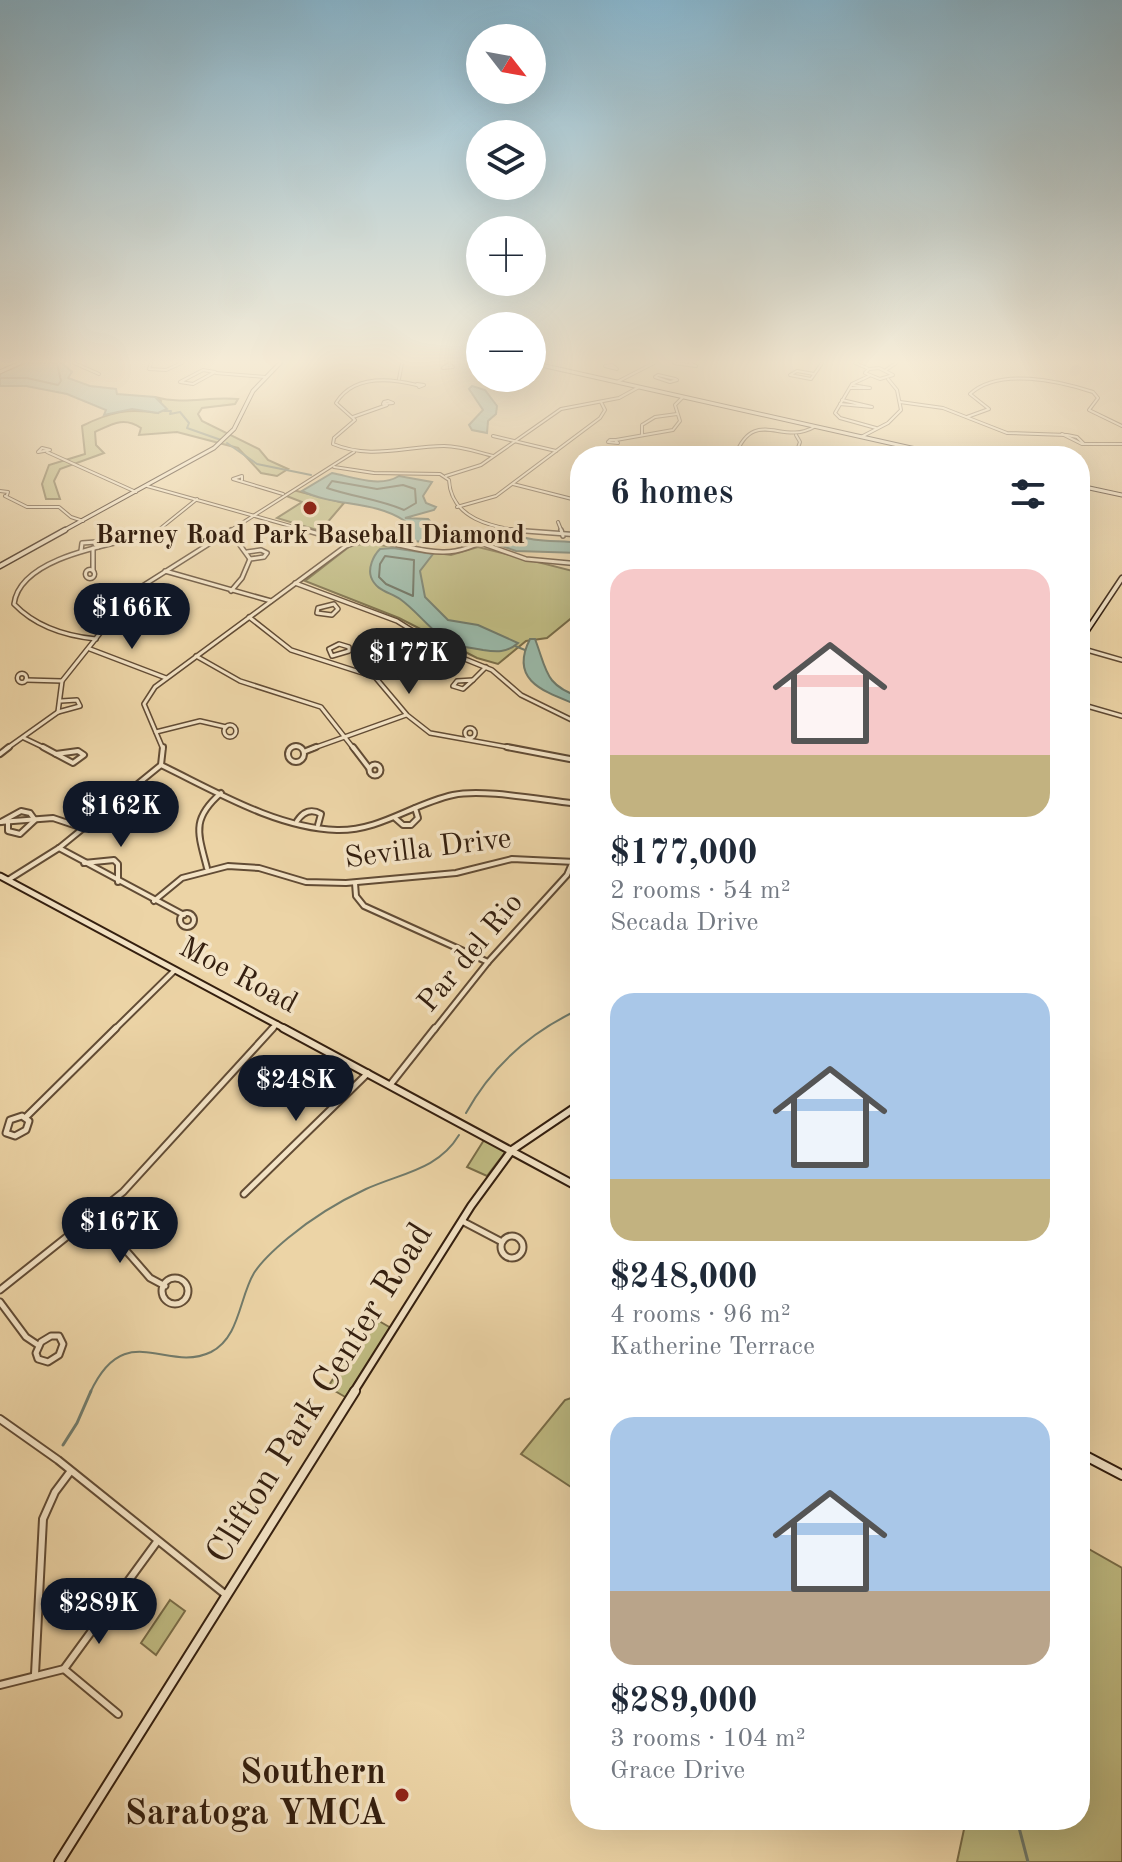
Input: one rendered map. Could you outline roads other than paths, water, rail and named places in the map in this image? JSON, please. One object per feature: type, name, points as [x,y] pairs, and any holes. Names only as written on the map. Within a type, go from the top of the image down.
[{"type":"street","points":[[0,566],[209,450]]},
{"type":"street","points":[[349,450],[380,453],[409,450]]},
{"type":"street","points":[[464,450],[493,456]]},
{"type":"street","points":[[331,466],[374,473],[425,471],[446,476],[473,468],[502,450]]},
{"type":"street","points":[[552,450],[556,451]]},
{"type":"street","points":[[457,507],[492,498],[556,451]]},
{"type":"street","points":[[47,452],[60,462],[96,472],[113,485],[136,492]]},
{"type":"street","points":[[58,712],[62,681],[96,639],[114,604],[283,494],[354,452]]},
{"type":"street","points":[[446,476],[450,482],[449,495],[457,507],[472,518],[540,535],[570,536]]},
{"type":"street","points":[[242,480],[283,494]]},
{"type":"street","points":[[513,484],[570,498]]},
{"type":"street","points":[[147,486],[351,543],[386,543],[449,552],[512,529]]},
{"type":"street","points":[[1090,488],[1122,495]]},
{"type":"street","points":[[2,495],[27,507],[59,507],[71,517],[83,521]]},
{"type":"street","points":[[96,639],[65,635],[23,612],[14,604],[13,594],[22,582],[53,562],[81,551],[154,534],[197,499]]},
{"type":"street","points":[[558,522],[563,536]]},
{"type":"street","points":[[222,533],[237,541],[250,559],[242,578],[231,591]]},
{"type":"street","points":[[81,551],[82,543],[96,542],[93,571]]},
{"type":"street","points":[[478,542],[526,559],[570,563]]},
{"type":"street","points":[[8,880],[59,848],[161,765],[163,748],[144,704],[149,694],[166,678],[351,543]]},
{"type":"street","points":[[247,552],[261,550],[267,553],[264,557],[250,559]]},
{"type":"street","points":[[164,571],[271,601]]},
{"type":"street","points":[[1090,626],[1122,579]]},
{"type":"street","points":[[295,583],[397,621],[429,643],[486,667],[521,695],[570,719]]},
{"type":"street","points":[[334,604],[338,609],[332,615],[317,613],[318,608],[340,600]]},
{"type":"street","points":[[249,617],[291,650],[370,675],[384,684],[407,715],[430,733],[570,759]]},
{"type":"street","points":[[105,622],[152,623]]},
{"type":"street","points":[[370,675],[429,643]]},
{"type":"street","points":[[323,661],[345,654],[349,647],[335,645],[329,649],[332,656]]},
{"type":"street","points":[[89,649],[166,678]]},
{"type":"street","points":[[1090,651],[1122,660]]},
{"type":"street","points":[[196,656],[240,681],[316,704],[369,768]]},
{"type":"street","points":[[473,680],[486,667]]},
{"type":"street","points":[[26,680],[62,681]]},
{"type":"street","points":[[0,754],[58,712],[80,706],[77,700],[61,701]]},
{"type":"street","points":[[1090,707],[1122,716]]},
{"type":"street","points":[[306,751],[305,757],[298,761],[286,757],[295,748],[306,751],[407,715]]},
{"type":"street","points":[[156,732],[194,721],[216,721],[226,727]]},
{"type":"street","points":[[24,738],[70,763],[84,755],[74,751],[56,754]]},
{"type":"street","points":[[161,765],[260,810],[297,821],[357,829],[463,793],[570,803]]},
{"type":"street","points":[[207,869],[197,822],[200,812],[221,793]]},
{"type":"street","points":[[395,818],[403,825],[411,825],[418,818],[415,808]]},
{"type":"street","points":[[0,822],[23,810],[35,820]]},
{"type":"street","points":[[297,821],[305,812],[315,810],[321,814],[318,825]]},
{"type":"street","points":[[0,822],[53,818],[84,828]]},
{"type":"street","points":[[8,823],[8,831],[20,834],[35,820]]},
{"type":"street","points":[[59,848],[184,915]]},
{"type":"street","name":"Sevilla Drive","points":[[154,901],[174,882],[207,869],[242,865],[306,882],[354,882],[456,873],[512,859],[570,862]]},
{"type":"street","points":[[83,863],[114,860],[119,871],[118,882]]},
{"type":"street","name":"Par del Rio","points":[[390,1085],[488,962],[570,868]]},
{"type":"street","name":"Moe Road","points":[[0,876],[570,1182]]},
{"type":"street","points":[[354,882],[356,896],[364,906],[488,962]]},
{"type":"street","points":[[26,1117],[29,1125],[21,1134],[10,1136],[6,1133],[10,1120],[26,1117],[175,970]]},
{"type":"street","points":[[0,1290],[96,1216],[142,1172],[277,1024]]},
{"type":"street","points":[[244,1194],[368,1073]]},
{"type":"street","name":"Clifton Park Center Road","points":[[59,1862],[462,1221],[512,1150],[570,1111]]},
{"type":"street","points":[[96,1216],[150,1278],[165,1286]]},
{"type":"street","points":[[462,1221],[502,1242]]},
{"type":"street","points":[[514,1236],[520,1240],[523,1249],[516,1257],[510,1258],[502,1252],[502,1242],[514,1236]]},
{"type":"street","points":[[174,1279],[181,1279],[188,1289],[180,1301],[169,1304],[162,1297],[165,1286],[174,1279]]},
{"type":"street","points":[[0,1302],[26,1337],[38,1345]]},
{"type":"street","points":[[55,1335],[61,1338],[63,1344],[59,1355],[44,1362],[37,1356],[38,1345],[55,1335]]},
{"type":"street","points":[[0,1419],[228,1597]]},
{"type":"street","points":[[1090,1458],[1122,1475]]},
{"type":"street","points":[[35,1675],[43,1519],[55,1492],[70,1472]]},
{"type":"street","points":[[0,1685],[64,1669],[156,1543]]},
{"type":"street","points":[[64,1669],[118,1714]]},
{"type":"water","points":[[332,473],[375,481],[399,476],[432,482],[423,496],[426,503],[436,507],[434,510],[405,518],[428,519],[433,524],[430,533],[434,537],[432,542],[407,541],[408,532],[402,526],[405,521],[393,514],[302,491]]},
{"type":"water","points":[[509,533],[536,540],[570,542],[570,553],[516,551],[490,542]]},
{"type":"water","points":[[380,549],[433,554],[420,571],[425,597],[448,620],[478,625],[518,643],[506,650],[492,651],[461,646],[441,636],[407,605],[373,582],[370,570],[375,555]]},
{"type":"water","points":[[530,639],[535,639],[548,675],[570,693],[570,702],[534,683],[527,675],[524,654]]},
{"type":"waterway","points":[[237,450],[257,464],[311,475]]},
{"type":"waterway","points":[[434,529],[483,537]]},
{"type":"waterway","points":[[515,646],[525,650]]},
{"type":"waterway","points":[[466,1113],[501,1065],[530,1039],[570,1014]]},
{"type":"waterway","points":[[91,1392],[103,1370],[117,1358],[132,1352],[178,1357],[211,1352],[228,1337],[254,1273],[279,1246],[345,1199],[430,1163],[441,1156],[459,1135]]},
{"type":"waterway","points":[[63,1445],[91,1392]]},
{"type":"waterway","points":[[1020,1830],[1028,1862]]},
{"type":"place","name":"Barney Road Park Baseball Diamond","points":[[310,508]]},
{"type":"place","name":"Southern Saratoga YMCA","points":[[402,1795]]}]
